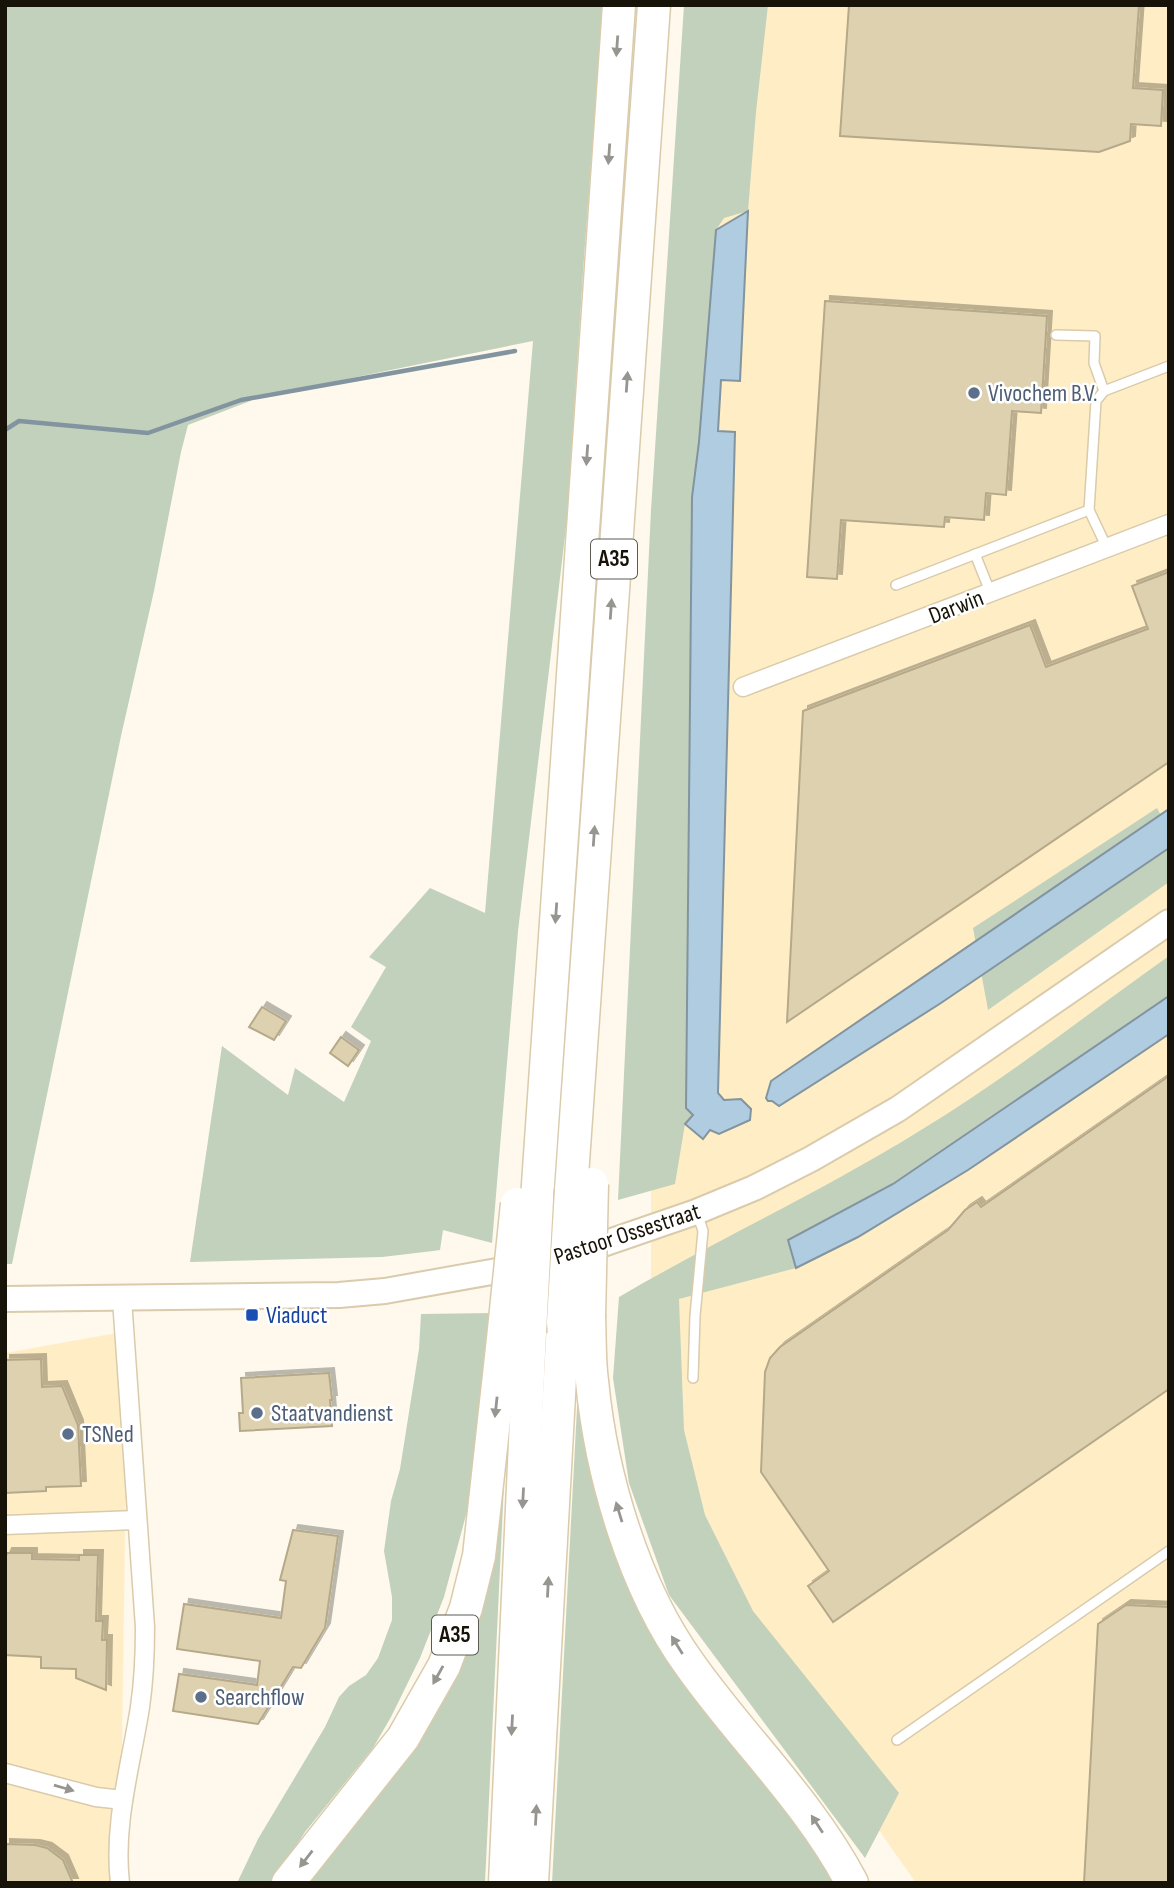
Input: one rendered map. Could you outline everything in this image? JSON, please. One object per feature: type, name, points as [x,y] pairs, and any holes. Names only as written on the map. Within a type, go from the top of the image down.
[{"type":"highway","name":"A35","points":[[505,1883],[517,1335],[527,1201],[540,1158],[619,5]]},
{"type":"highway","name":"A35","points":[[532,1883],[576,1320],[585,972],[654,5]]},
{"type":"highway","name":"A35","points":[[576,1320],[591,1380],[610,1480],[640,1577],[661,1619],[689,1664],[807,1809],[852,1883]]},
{"type":"highway","name":"A35","points":[[288,1883],[403,1738],[444,1666],[466,1608],[479,1556],[517,1335]]},
{"type":"main road","name":"Pastoor Ossestraat","points":[[5,1299],[290,1297],[385,1291],[489,1274],[582,1251],[696,1212],[754,1188],[811,1159],[898,1109],[1169,922]]},
{"type":"street","name":"Darwin","points":[[743,687],[1169,524]]},
{"type":"street","points":[[120,1883],[117,1856],[123,1800],[145,1670],[145,1627],[122,1299]]},
{"type":"street","points":[[5,1525],[136,1520]]},
{"type":"street","points":[[5,1773],[96,1797],[123,1800]]},
{"type":"lane","points":[[1056,335],[1095,336],[1094,363],[1104,391]]},
{"type":"lane","points":[[1107,548],[1089,510],[1096,401],[1104,391],[1169,366]]},
{"type":"lane","points":[[895,584],[1089,510]]},
{"type":"lane","points":[[975,554],[991,594]]},
{"type":"lane","points":[[693,1378],[695,1316],[703,1231],[696,1212]]},
{"type":"lane","points":[[897,1740],[1169,1551]]},
{"type":"shaded area","points":[[712,5],[1169,5],[1169,1883],[916,1883],[737,1628],[651,1387],[651,1183]]},
{"type":"shaded area","points":[[128,1331],[120,1883],[5,1883],[5,1353]]},
{"type":"green space","points":[[5,5],[603,5],[567,519],[518,931],[492,1243],[443,1230],[440,1250],[433,1251],[382,1257],[190,1262],[222,1046],[288,1095],[295,1068],[344,1102],[371,1041],[351,1027],[386,967],[369,957],[430,888],[485,913],[533,341],[263,396],[188,425],[12,1264],[5,1264]]},
{"type":"green space","points":[[684,5],[768,5],[748,211],[724,218],[716,230],[692,497],[686,1107],[693,1115],[685,1124],[675,1184],[618,1200],[651,510]]},
{"type":"green space","points":[[1157,808],[1169,831],[1169,882],[988,1010],[973,928]]},
{"type":"green space","points":[[1169,956],[1169,996],[893,1184],[789,1240],[796,1268],[679,1299],[684,1430],[705,1515],[753,1611],[899,1793],[865,1858],[669,1595],[629,1483],[613,1378],[619,1297],[846,1174],[921,1130],[1016,1067]]},
{"type":"green space","points":[[495,1313],[474,1485],[444,1597],[420,1658],[373,1748],[305,1832],[272,1883],[237,1883],[258,1839],[325,1727],[339,1697],[349,1686],[366,1675],[378,1658],[392,1620],[392,1597],[384,1551],[419,1349],[421,1314]]},
{"type":"green space","points":[[578,1389],[589,1458],[605,1525],[623,1575],[643,1613],[839,1883],[552,1883]]},
{"type":"green space","points":[[508,1400],[485,1883],[300,1883],[425,1721]]},
{"type":"water","points":[[748,211],[740,381],[721,380],[718,431],[735,432],[718,1093],[724,1100],[741,1099],[751,1109],[750,1120],[719,1134],[710,1130],[703,1139],[685,1124],[693,1115],[686,1108],[692,497],[716,230]]},
{"type":"water","points":[[1169,809],[1169,848],[941,1003],[779,1106],[768,1101],[766,1098],[771,1081]]},
{"type":"water","points":[[1169,996],[1169,1034],[968,1170],[858,1237],[796,1268],[788,1240],[893,1184]]},
{"type":"building","points":[[849,5],[1139,5],[1133,88],[1163,90],[1161,126],[1131,124],[1130,141],[1099,152],[840,136]]},
{"type":"building","points":[[825,301],[1047,316],[1041,413],[1012,411],[1006,495],[986,493],[984,520],[945,517],[944,527],[841,520],[837,579],[807,577]]},
{"type":"building","points":[[1169,572],[1169,762],[787,1022],[803,711],[1030,625],[1046,667],[1148,629],[1132,586]]},
{"type":"building","points":[[262,1007],[286,1021],[274,1040],[249,1027]]},
{"type":"building","points":[[341,1037],[359,1050],[348,1066],[330,1053]]},
{"type":"building","points":[[1169,1076],[1169,1389],[833,1622],[808,1586],[829,1571],[761,1472],[765,1372],[770,1358],[780,1347],[948,1230],[965,1210],[977,1202],[981,1207]]},
{"type":"building","points":[[41,1359],[42,1387],[62,1386],[78,1425],[81,1486],[46,1487],[46,1491],[5,1493],[5,1360]]},
{"type":"building","points":[[329,1373],[332,1426],[240,1431],[239,1413],[243,1413],[241,1378]]},
{"type":"building","points":[[293,1530],[338,1536],[325,1628],[301,1668],[293,1667],[258,1724],[173,1711],[179,1674],[257,1685],[260,1661],[177,1649],[184,1604],[281,1618],[286,1581],[280,1580]]},
{"type":"building","points":[[7,1553],[32,1553],[32,1559],[79,1560],[79,1555],[98,1555],[96,1621],[103,1621],[102,1640],[107,1640],[106,1690],[76,1678],[76,1669],[41,1668],[41,1657],[5,1655]]},
{"type":"building","points":[[1126,1605],[1169,1607],[1169,1883],[1084,1883],[1098,1624]]},
{"type":"building","points":[[5,1844],[47,1848],[63,1860],[73,1883],[5,1883]]},
{"type":"waterway","points":[[5,430],[19,421],[148,433],[241,400],[515,351]]},
{"type":"place","name":"Vivochem B.V.","points":[[974,393]]},
{"type":"place","name":"Viaduct","points":[[252,1315]]},
{"type":"place","name":"Staatvandienst","points":[[257,1413]]},
{"type":"place","name":"TSNed","points":[[68,1434]]},
{"type":"place","name":"Searchflow","points":[[201,1697]]}]
